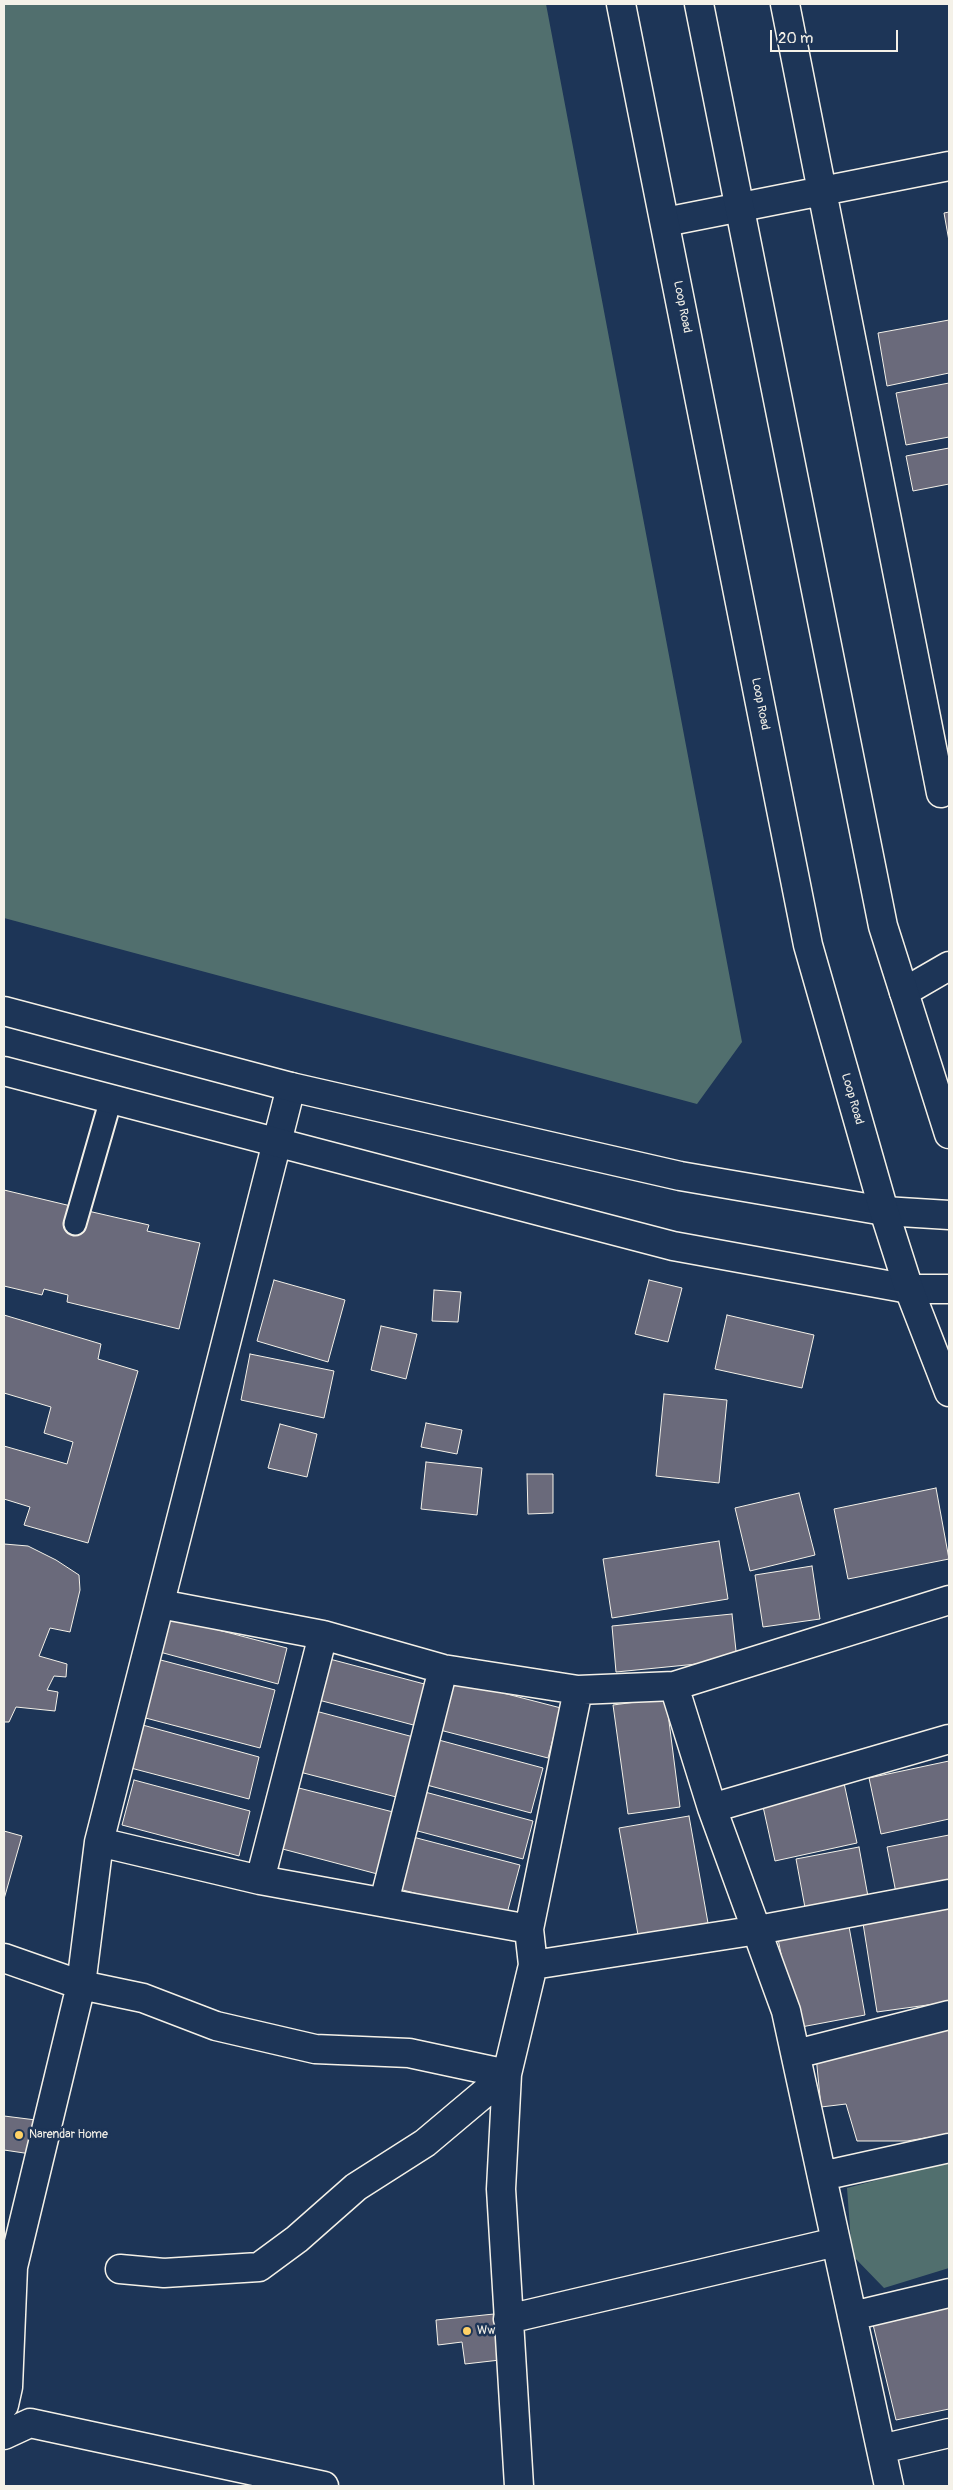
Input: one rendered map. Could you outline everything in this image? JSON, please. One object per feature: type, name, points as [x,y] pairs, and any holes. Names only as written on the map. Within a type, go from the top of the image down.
[{"type":"street","name":"Loop Road","points":[[621,4],[808,945],[884,1211],[909,1289],[949,1392]]},
{"type":"street","points":[[699,4],[883,926],[949,1134]]},
{"type":"street","points":[[785,4],[941,793]]},
{"type":"street","points":[[665,222],[949,166]]},
{"type":"street","points":[[904,992],[949,966]]},
{"type":"street","points":[[4,1011],[291,1087],[680,1176],[884,1211],[949,1215]]},
{"type":"street","points":[[4,1071],[673,1246],[909,1289],[949,1289]]},
{"type":"street","points":[[4,2405],[8,2387],[13,2267],[81,1985],[99,1842],[291,1087]]},
{"type":"street","points":[[160,1604],[323,1635],[443,1669],[578,1690],[674,1686],[949,1600]]},
{"type":"street","points":[[260,1880],[323,1635]]},
{"type":"street","points":[[384,1902],[443,1669]]},
{"type":"street","points":[[674,1686],[712,1808],[786,2011],[889,2486]]},
{"type":"street","points":[[520,2486],[501,2189],[507,2074],[533,1965],[528,1929],[578,1690]]},
{"type":"street","points":[[712,1808],[949,1739]]},
{"type":"street","points":[[99,1842],[260,1880],[528,1929]]},
{"type":"street","points":[[533,1965],[758,1930],[949,1894]]},
{"type":"street","points":[[4,1958],[81,1985],[143,1998],[216,2026],[316,2049],[409,2053],[507,2074]]},
{"type":"street","points":[[796,2054],[949,2015]]},
{"type":"street","points":[[120,2269],[164,2273],[259,2266],[297,2239],[356,2187],[425,2142],[507,2074]]},
{"type":"street","points":[[822,2176],[949,2148]]},
{"type":"street","points":[[508,2320],[836,2242]]},
{"type":"street","points":[[852,2316],[949,2294]]},
{"type":"street","points":[[4,2435],[30,2423],[324,2486]]},
{"type":"street","points":[[881,2449],[949,2433]]},
{"type":"lane","points":[[75,1224],[111,1099]]},
{"type":"green space","points":[[4,4],[546,4],[742,1042],[697,1104],[4,918]]},
{"type":"green space","points":[[949,2161],[949,2268],[884,2288],[852,2255],[847,2188]]},
{"type":"building","points":[[949,212],[949,241],[944,213]]},
{"type":"building","points":[[949,320],[949,373],[887,386],[878,333]]},
{"type":"building","points":[[949,383],[949,437],[906,445],[896,393]]},
{"type":"building","points":[[949,448],[949,484],[913,491],[906,456]]},
{"type":"building","points":[[4,1190],[71,1206],[65,1229],[83,1233],[88,1211],[149,1225],[147,1231],[200,1243],[179,1329],[67,1302],[68,1295],[44,1289],[42,1295],[4,1286]]},
{"type":"building","points":[[274,1280],[345,1300],[328,1362],[257,1341]]},
{"type":"building","points":[[649,1280],[682,1288],[668,1342],[635,1334]]},
{"type":"building","points":[[434,1290],[461,1292],[458,1322],[432,1321]]},
{"type":"building","points":[[4,1315],[101,1344],[98,1359],[138,1371],[88,1543],[24,1525],[30,1507],[4,1499],[4,1446],[67,1464],[73,1442],[44,1433],[51,1407],[4,1393]]},
{"type":"building","points":[[727,1315],[814,1335],[802,1388],[715,1369]]},
{"type":"building","points":[[381,1326],[417,1334],[406,1379],[371,1370]]},
{"type":"building","points":[[250,1354],[334,1371],[324,1418],[241,1400]]},
{"type":"building","points":[[664,1394],[727,1400],[719,1483],[656,1476]]},
{"type":"building","points":[[426,1423],[462,1430],[457,1454],[421,1447]]},
{"type":"building","points":[[280,1424],[317,1434],[307,1477],[268,1468]]},
{"type":"building","points":[[426,1462],[482,1468],[477,1515],[421,1509]]},
{"type":"building","points":[[527,1474],[553,1474],[553,1513],[528,1514]]},
{"type":"building","points":[[936,1488],[949,1559],[848,1579],[834,1509]]},
{"type":"building","points":[[799,1493],[815,1555],[750,1571],[735,1508]]},
{"type":"building","points":[[719,1541],[728,1599],[612,1618],[603,1559]]},
{"type":"building","points":[[4,1544],[28,1546],[56,1560],[79,1575],[80,1590],[70,1632],[50,1628],[39,1656],[67,1664],[66,1677],[54,1676],[47,1690],[58,1692],[55,1711],[16,1707],[9,1722],[4,1722]]},
{"type":"building","points":[[812,1566],[820,1619],[763,1627],[755,1575]]},
{"type":"building","points":[[732,1614],[737,1660],[616,1672],[612,1626]]},
{"type":"building","points":[[165,1616],[287,1648],[278,1684],[156,1651]]},
{"type":"building","points":[[322,1657],[432,1686],[421,1727],[311,1698]]},
{"type":"building","points":[[153,1658],[275,1690],[260,1748],[138,1716]]},
{"type":"building","points":[[449,1679],[561,1708],[548,1758],[436,1729]]},
{"type":"building","points":[[666,1698],[680,1807],[628,1814],[613,1705]]},
{"type":"building","points":[[308,1709],[421,1739],[404,1799],[292,1770]]},
{"type":"building","points":[[139,1724],[259,1757],[249,1799],[127,1767]]},
{"type":"building","points":[[435,1739],[543,1768],[531,1813],[423,1784]]},
{"type":"building","points":[[949,1761],[949,1819],[881,1834],[869,1778]]},
{"type":"building","points":[[134,1780],[250,1811],[239,1856],[122,1825]]},
{"type":"building","points":[[844,1783],[857,1843],[775,1861],[762,1802]]},
{"type":"building","points":[[291,1786],[401,1814],[385,1876],[275,1847]]},
{"type":"building","points":[[425,1792],[533,1821],[523,1859],[414,1830]]},
{"type":"building","points":[[689,1816],[708,1923],[638,1935],[619,1828]]},
{"type":"building","points":[[4,1831],[22,1836],[4,1899]]},
{"type":"building","points":[[949,1835],[949,1887],[897,1898],[887,1847]]},
{"type":"building","points":[[413,1837],[520,1865],[506,1917],[399,1889]]},
{"type":"building","points":[[859,1847],[869,1902],[806,1913],[796,1859]]},
{"type":"building","points":[[949,1900],[949,2002],[877,2012],[862,1917]]},
{"type":"building","points":[[848,1921],[865,2015],[796,2028],[777,1934]]},
{"type":"building","points":[[949,2027],[949,2134],[907,2141],[857,2141],[846,2104],[821,2107],[816,2056]]},
{"type":"building","name":"Narendar Home","points":[[4,2116],[36,2120],[31,2154],[4,2150]]},
{"type":"building","points":[[949,2304],[949,2409],[896,2420],[870,2312]]},
{"type":"building","name":"Ww","points":[[494,2314],[500,2360],[465,2364],[462,2342],[438,2345],[436,2320]]},
{"type":"place","name":"Narendar Home","points":[[19,2135]]},
{"type":"place","name":"Ww","points":[[467,2331]]}]
